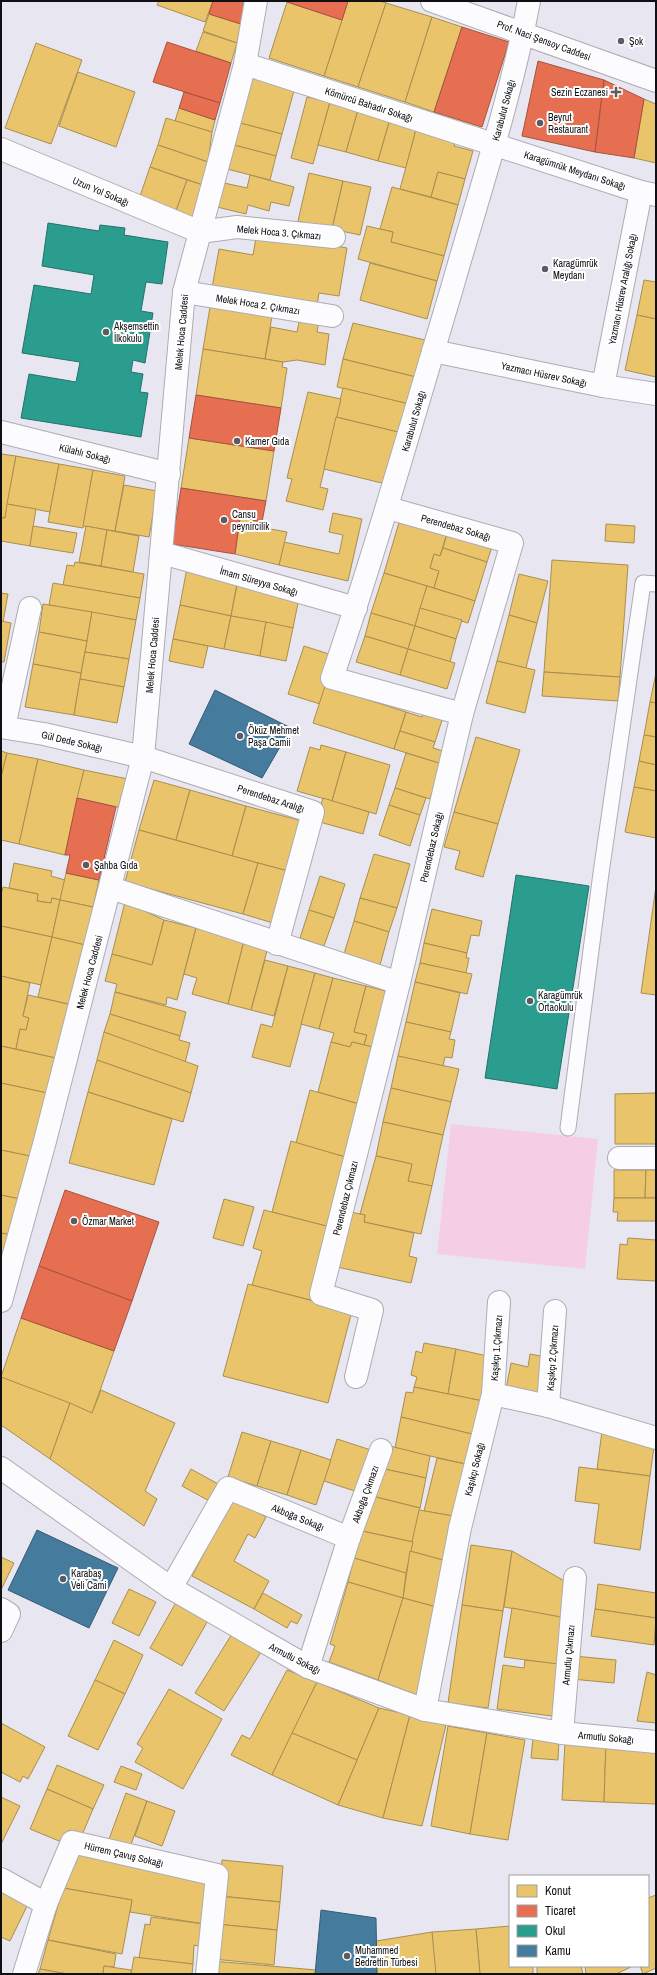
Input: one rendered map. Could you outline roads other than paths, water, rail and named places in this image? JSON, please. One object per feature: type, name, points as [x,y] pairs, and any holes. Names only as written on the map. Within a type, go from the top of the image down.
[{"type":"street","name":"Melek Hoca Caddesi","points":[[2,1297],[111,888],[143,757],[184,292],[245,64],[256,1]]},
{"type":"street","name":"Prof. Naci Şensoy Caddesi","points":[[432,1],[656,81]]},
{"type":"street","name":"Karabulut Sokağı","points":[[462,714],[332,678],[388,508],[494,143],[523,33],[529,1]]},
{"type":"street","name":"Kömürcü Bahadır Sokağı","points":[[245,64],[494,143]]},
{"type":"street","name":"Karagümrük Meydanı Sokağı","points":[[494,143],[649,193]]},
{"type":"street","name":"Uzun Yol Sokağı","points":[[1,149],[200,232]]},
{"type":"street","name":"Yazmacı Hüsrev Aralığı Sokağı","points":[[604,386],[649,193]]},
{"type":"street","name":"Melek Hoca 3. Çıkmazı","points":[[200,232],[237,227],[334,237]]},
{"type":"street","name":"Melek Hoca 2. Çıkmazı","points":[[184,292],[332,316]]},
{"type":"street","name":"Yazmacı Hüsrev Sokağı","points":[[433,351],[604,386],[656,394]]},
{"type":"street","name":"Külahlı Sokağı","points":[[1,432],[169,474]]},
{"type":"street","name":"Perendebaz Sokağı","points":[[388,508],[512,543],[462,714],[399,983]]},
{"type":"street","name":"İmam Süreyya Sokağı","points":[[162,554],[356,608]]},
{"type":"street","points":[[2,727],[30,608]]},
{"type":"street","name":"Gül Dede Sokağı","points":[[2,727],[44,734],[143,757]]},
{"type":"street","name":"Perendebaz Aralığı","points":[[143,757],[314,812],[276,944]]},
{"type":"street","points":[[111,888],[276,944],[399,983]]},
{"type":"street","name":"Perendebaz Çıkmazı","points":[[356,1377],[372,1310],[321,1294],[399,983]]},
{"type":"street","points":[[619,1158],[656,1158]]},
{"type":"street","name":"Kaşıkçı 1.Çıkmazı","points":[[493,1394],[499,1302]]},
{"type":"street","name":"Kaşıkçı 2.Çıkmazı","points":[[548,1406],[555,1311]]},
{"type":"street","points":[[493,1394],[548,1406],[656,1438]]},
{"type":"street","name":"Kaşıkçı Sokağı","points":[[425,1710],[460,1528],[493,1394]]},
{"type":"street","name":"Akboğa Çıkmazı","points":[[349,1538],[381,1450]]},
{"type":"street","name":"Armutlu Sokağı","points":[[1,1468],[172,1588],[308,1667],[425,1710],[562,1733],[656,1742]]},
{"type":"street","name":"Akboğa Sokağı","points":[[172,1588],[228,1488],[349,1538]]},
{"type":"street","points":[[308,1667],[349,1538]]},
{"type":"street","name":"Armutlu Çıkmazı","points":[[562,1733],[575,1578]]},
{"type":"street","points":[[1,1609],[9,1614],[1,1631]]},
{"type":"street","name":"Hürrem Çavuş Sokağı","points":[[24,1974],[46,1904],[72,1842],[217,1875],[207,1974]]},
{"type":"street","points":[[1,1878],[46,1904]]},
{"type":"lane","points":[[568,1128],[601,873],[643,583],[656,584]]},
{"type":"place","name":"Şok","points":[[621,41]]},
{"type":"place","name":"Sezin Eczanesi","points":[[616,92]]},
{"type":"place","name":"Beyrut Restaurant","points":[[540,123]]},
{"type":"place","name":"Karagümrük Meydanı","points":[[545,269]]},
{"type":"place","name":"Akşemsettin İlkokulu","points":[[106,332]]},
{"type":"place","name":"Kamer Gıda","points":[[237,441]]},
{"type":"place","name":"Cansu peynircilik","points":[[224,520]]},
{"type":"place","name":"Öküz Mehmet Paşa Camii","points":[[240,736]]},
{"type":"place","name":"Şahba Gıda","points":[[86,865]]},
{"type":"place","name":"Karagümrük Ortaokulu","points":[[530,1001]]},
{"type":"place","name":"Özmar Market","points":[[74,1221]]},
{"type":"place","name":"Karabaş Veli Cami","points":[[63,1579]]},
{"type":"place","name":"Muhammed Bedrettin Türbesi","points":[[347,1956]]}]
